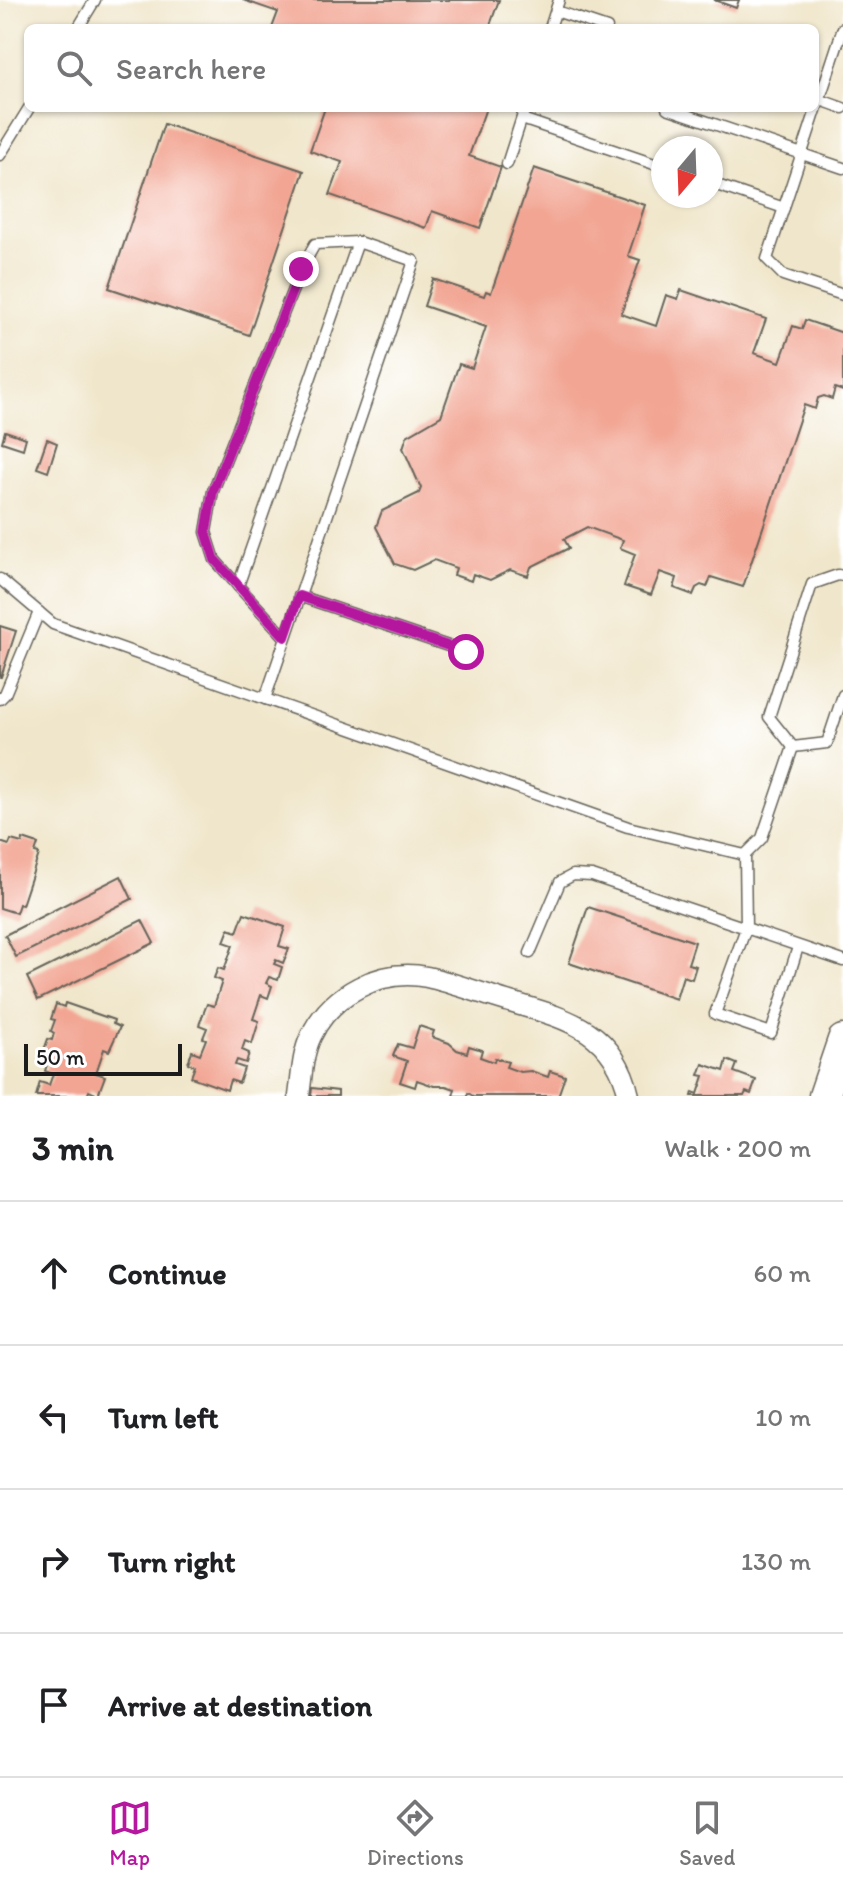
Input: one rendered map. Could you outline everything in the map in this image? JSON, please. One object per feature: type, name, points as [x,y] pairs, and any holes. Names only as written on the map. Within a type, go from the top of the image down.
[{"type":"street","points":[[299,1096],[304,1056],[317,1025],[342,998],[362,985],[387,976],[425,976],[581,1027],[601,1040],[624,1075],[629,1096]]},
{"type":"street","points":[[824,1096],[843,1040]]},
{"type":"lane","points":[[80,24],[95,0]]},
{"type":"lane","points":[[551,24],[558,5],[598,24]]},
{"type":"lane","points":[[819,94],[843,28]]},
{"type":"lane","points":[[819,100],[843,108]]},
{"type":"lane","points":[[0,155],[27,112]]},
{"type":"lane","points":[[679,112],[843,168]]},
{"type":"lane","points":[[813,112],[767,259],[783,275],[843,295]]},
{"type":"lane","points":[[507,164],[524,113],[651,162]]},
{"type":"lane","points":[[723,187],[784,208]]},
{"type":"lane","points":[[238,586],[358,242]]},
{"type":"lane","points":[[265,699],[414,261],[358,242],[315,244],[301,269],[213,491],[206,532],[215,560],[285,637]]},
{"type":"lane","points":[[793,747],[769,717],[812,584],[843,576]]},
{"type":"lane","points":[[0,579],[53,624],[628,827],[745,855]]},
{"type":"lane","points":[[299,596],[466,652]]},
{"type":"lane","points":[[0,699],[5,694],[39,612]]},
{"type":"lane","points":[[793,747],[827,743],[843,695]]},
{"type":"lane","points":[[793,747],[762,838],[745,855],[746,928],[715,1014],[771,1033],[798,947]]},
{"type":"lane","points":[[530,953],[560,882],[573,875],[592,876],[843,961]]},
{"type":"building","points":[[243,0],[499,0],[490,24],[274,24],[278,12]]},
{"type":"building","points":[[714,0],[739,0],[736,8]]},
{"type":"building","points":[[324,112],[485,112],[469,156],[501,167],[480,228],[432,211],[426,228],[330,195],[342,162],[310,151]]},
{"type":"building","points":[[164,124],[304,171],[249,335],[109,288]]},
{"type":"building","points":[[534,168],[645,205],[628,256],[640,260],[621,314],[656,326],[666,295],[678,299],[681,290],[766,319],[754,353],[780,362],[793,326],[802,329],[805,320],[843,333],[843,391],[835,388],[832,399],[824,396],[818,398],[815,409],[804,405],[743,587],[711,577],[707,587],[701,585],[693,595],[674,588],[677,578],[660,572],[651,595],[624,586],[635,554],[620,548],[623,540],[587,527],[564,539],[569,548],[531,567],[528,576],[510,570],[490,580],[473,574],[471,581],[454,575],[456,568],[434,560],[413,570],[395,564],[376,527],[382,511],[419,493],[421,488],[403,448],[407,436],[441,416],[459,364],[472,368],[486,327],[424,306],[433,279],[484,296],[486,291],[491,293]]},
{"type":"building","points":[[5,431],[26,438],[23,449],[2,442]]},
{"type":"building","points":[[47,439],[57,443],[48,472],[37,468]]},
{"type":"building","points":[[0,626],[16,631],[1,677],[0,677]]},
{"type":"building","points":[[23,839],[38,844],[35,853],[39,854],[22,905],[19,904],[16,913],[0,908],[0,842],[9,845],[11,840],[22,843]]},
{"type":"building","points":[[121,876],[132,899],[16,957],[5,935]]},
{"type":"building","points":[[588,907],[695,942],[688,964],[696,966],[692,979],[683,976],[676,999],[569,963]]},
{"type":"building","points":[[244,913],[285,927],[279,946],[289,949],[283,963],[276,960],[274,964],[282,967],[278,980],[269,977],[266,983],[272,986],[268,998],[261,995],[253,1019],[259,1021],[252,1044],[245,1041],[242,1050],[249,1053],[246,1063],[237,1060],[235,1065],[244,1068],[239,1083],[230,1080],[227,1090],[191,1077],[195,1066],[188,1063],[192,1051],[200,1054],[206,1039],[203,1038],[207,1028],[199,1025],[207,1004],[214,1006],[222,981],[214,978],[218,968],[224,970],[233,945],[224,942],[229,929],[237,932]]},
{"type":"building","points":[[142,920],[154,943],[38,1000],[27,977]]},
{"type":"building","points":[[65,1003],[114,1020],[113,1024],[120,1027],[109,1051],[104,1049],[96,1073],[105,1076],[98,1095],[89,1091],[87,1096],[36,1096],[40,1082],[49,1085],[53,1074],[45,1071],[51,1052],[44,1050],[54,1033],[51,1031],[55,1020],[51,1019],[56,1004],[64,1007]]},
{"type":"building","points":[[419,1026],[434,1031],[432,1037],[449,1043],[457,1050],[467,1053],[469,1046],[482,1050],[480,1057],[494,1062],[495,1058],[508,1062],[506,1067],[520,1072],[531,1071],[548,1077],[550,1071],[565,1076],[558,1096],[473,1096],[468,1093],[467,1096],[453,1096],[455,1089],[446,1086],[434,1086],[417,1080],[415,1087],[400,1082],[407,1061],[393,1056],[398,1044],[412,1048]]},
{"type":"building","points":[[727,1060],[737,1064],[734,1072],[756,1080],[751,1094],[692,1096],[693,1092],[698,1094],[704,1076],[699,1075],[703,1064],[724,1071]]},
{"type":"building","points":[[312,1088],[338,1091],[338,1096],[311,1096]]},
{"type":"route","points":[[301,269],[213,491],[206,532],[215,560],[285,637],[299,596],[466,652]]}]
